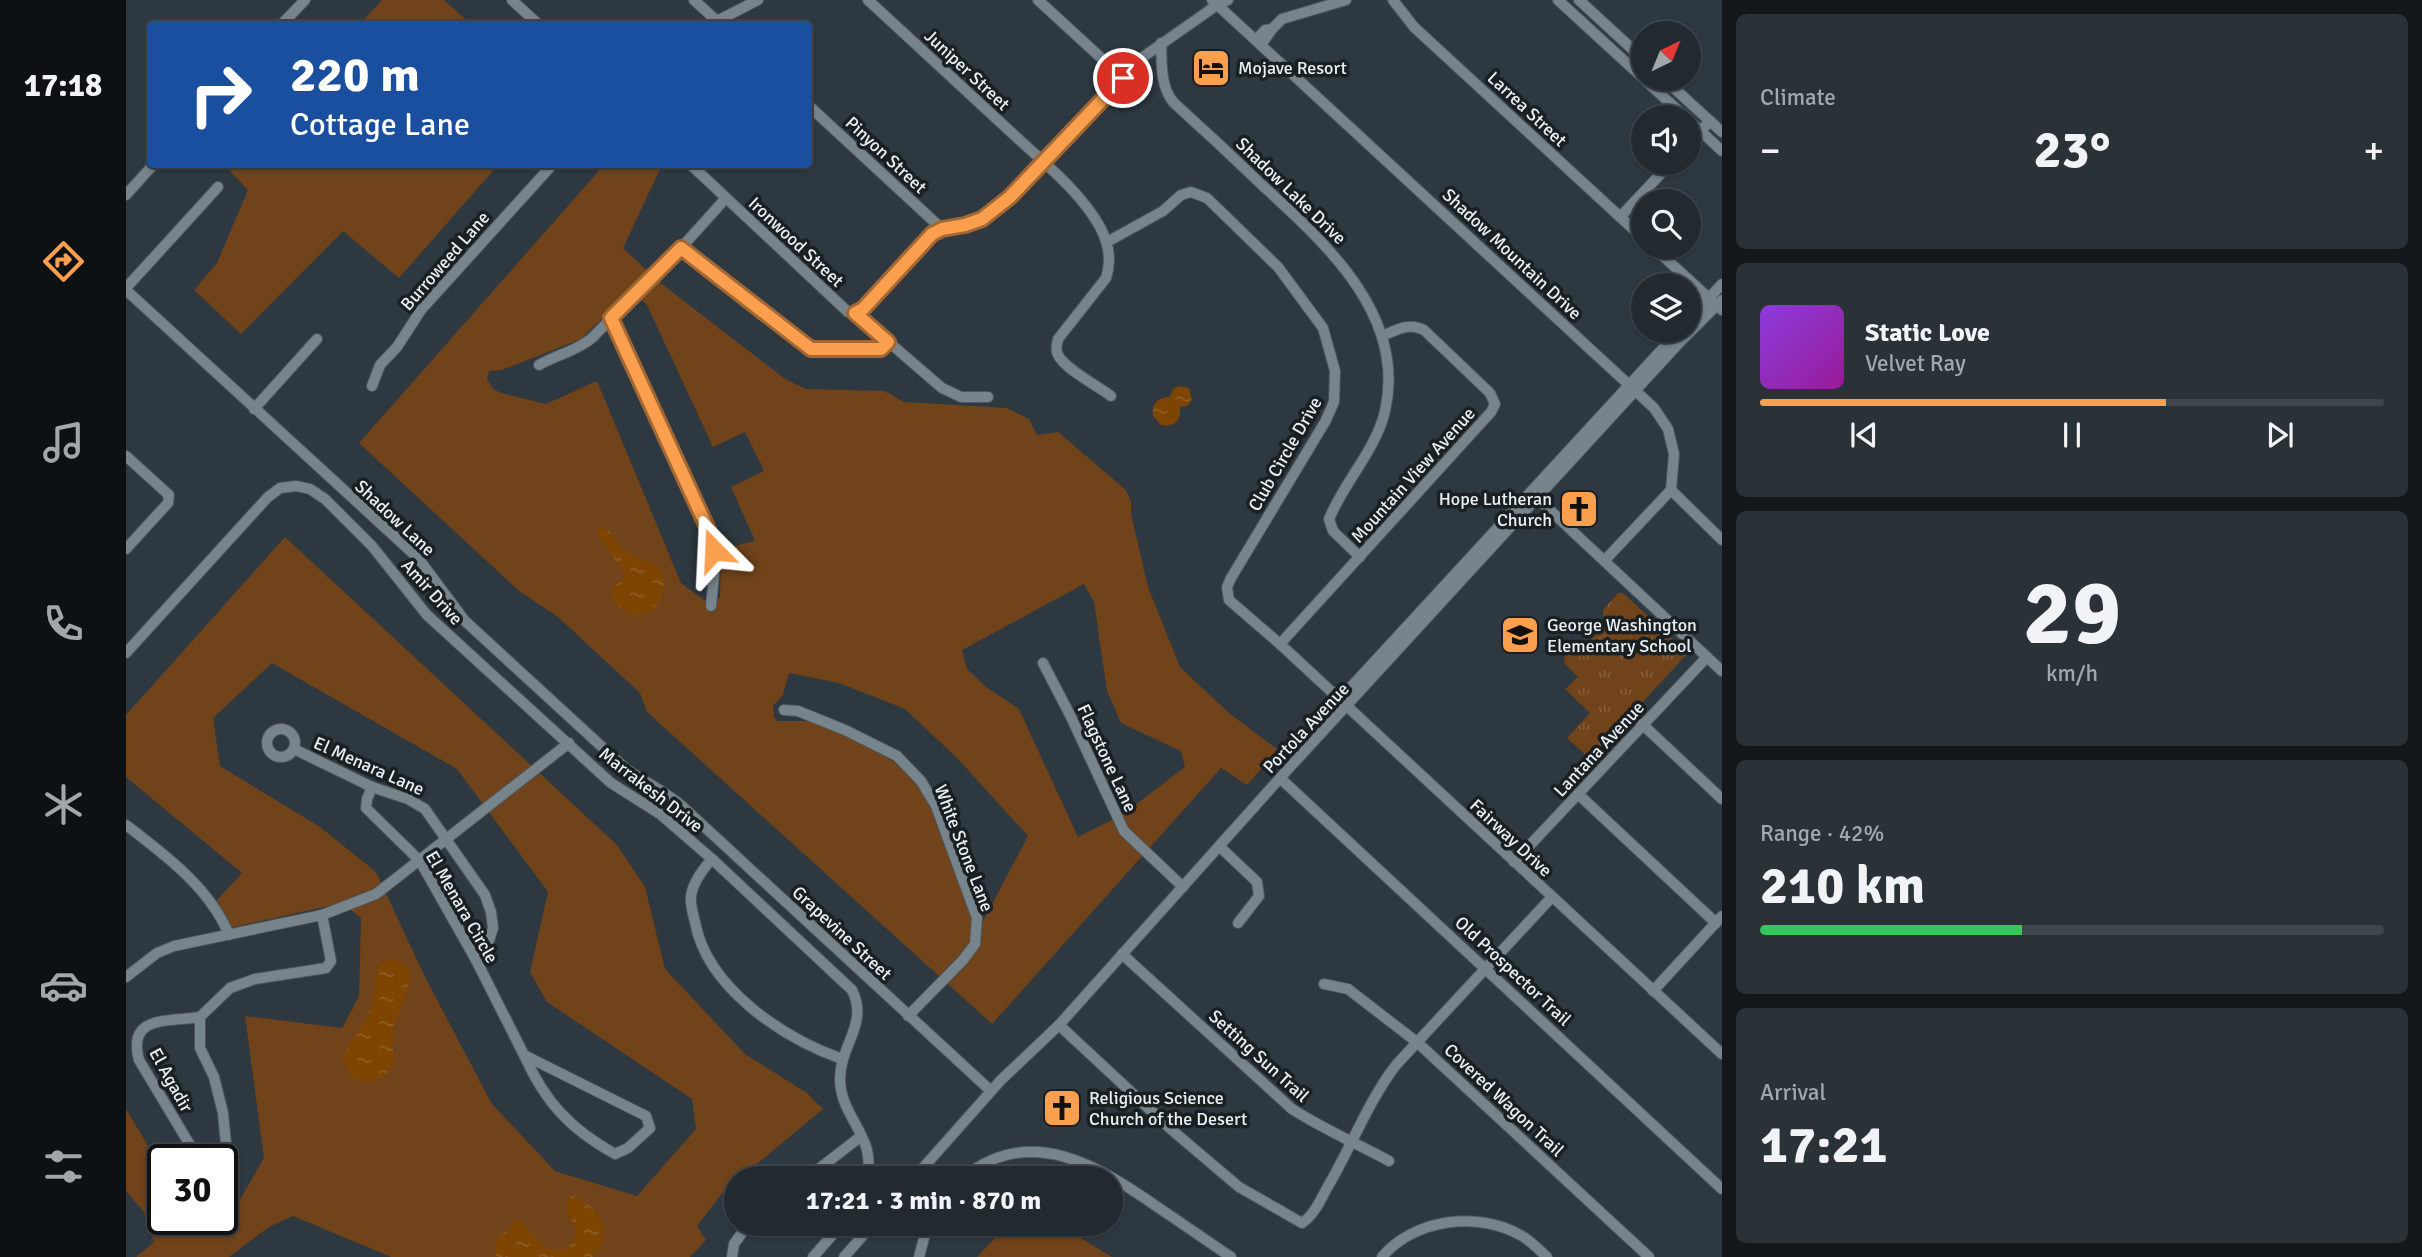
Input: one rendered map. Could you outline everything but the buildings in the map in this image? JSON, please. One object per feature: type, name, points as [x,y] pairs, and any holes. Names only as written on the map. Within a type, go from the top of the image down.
[{"type":"street","points":[[285,21],[305,0]]},
{"type":"street","points":[[512,0],[535,21]]},
{"type":"street","points":[[694,0],[714,21]]},
{"type":"street","points":[[720,21],[758,0]]},
{"type":"street","name":"Juniper Street","points":[[869,0],[1043,163],[1090,212],[1107,242]]},
{"type":"street","points":[[1038,0],[1123,78]]},
{"type":"street","points":[[855,313],[863,309],[932,234],[982,219],[1010,197],[1143,57],[1215,2],[1228,0]]},
{"type":"street","points":[[1258,43],[1265,30],[1272,29],[1282,19],[1346,0]]},
{"type":"street","name":"Larrea Street","points":[[1393,0],[1414,27],[1631,227]]},
{"type":"street","points":[[1559,0],[1631,66]]},
{"type":"street","points":[[1578,0],[1631,49]]},
{"type":"street","name":"Shadow Mountain Drive","points":[[1215,2],[1654,408],[1668,429],[1674,454],[1671,490]]},
{"type":"street","name":"Shadow Lake Drive","points":[[1161,43],[1165,92],[1333,252],[1364,296],[1382,336],[1388,362],[1389,386],[1385,412],[1377,434],[1329,519],[1333,531],[1360,556]]},
{"type":"street","points":[[1658,91],[1672,105]]},
{"type":"street","points":[[1677,91],[1722,132]]},
{"type":"street","name":"Pinyon Street","points":[[812,110],[942,229]]},
{"type":"street","points":[[1701,130],[1710,121]]},
{"type":"street","points":[[1701,132],[1722,151]]},
{"type":"street","points":[[126,195],[150,168]]},
{"type":"street","name":"Burroweed Lane","points":[[372,386],[380,365],[397,347],[421,310],[549,168]]},
{"type":"street","name":"Ironwood Street","points":[[694,168],[848,312],[855,313],[942,388],[961,397],[988,397]]},
{"type":"street","points":[[1620,217],[1660,175]]},
{"type":"street","points":[[126,289],[218,187]]},
{"type":"street","name":"Club Circle Drive","points":[[1107,242],[1163,211],[1181,195],[1191,192],[1207,198],[1278,267],[1323,328],[1335,372],[1334,402],[1325,422],[1227,587],[1229,600],[1280,644]]},
{"type":"street","points":[[539,365],[585,344],[681,248],[726,198]]},
{"type":"street","points":[[1107,242],[1110,254],[1106,278],[1058,339],[1056,347],[1065,364],[1111,396]]},
{"type":"street","points":[[681,248],[811,349],[881,349],[888,342]]},
{"type":"street","points":[[1667,259],[1717,303]]},
{"type":"street","name":"Portola Avenue","points":[[925,1166],[991,1091],[1059,1025],[1220,847],[1343,703],[1633,387],[1717,303],[1722,284]]},
{"type":"street","name":"Shadow Lane","points":[[126,289],[418,558],[453,606],[475,630],[625,768],[641,781],[671,796]]},
{"type":"street","name":"Portola Avenue","points":[[1701,313],[1717,303]]},
{"type":"street","points":[[611,318],[712,538],[715,564],[711,606]]},
{"type":"street","name":"Mountain View Avenue","points":[[1280,644],[1491,412],[1495,404],[1490,393],[1424,330],[1408,326],[1382,336]]},
{"type":"street","points":[[254,409],[317,339]]},
{"type":"street","name":"Portola Avenue","points":[[1343,703],[1538,499],[1669,343]]},
{"type":"street","points":[[126,456],[169,495],[168,503],[126,549]]},
{"type":"street","name":"Amir Drive","points":[[126,653],[268,497],[288,486],[302,486],[325,499],[372,546],[427,615],[569,743]]},
{"type":"street","points":[[1605,560],[1671,490],[1722,540]]},
{"type":"street","points":[[1538,499],[1722,671]]},
{"type":"street","name":"Fairway Drive","points":[[1280,644],[1722,1054]]},
{"type":"street","name":"Lantana Avenue","points":[[1514,862],[1707,657]]},
{"type":"street","name":"Flagstone Lane","points":[[1042,663],[1071,717],[1124,831],[1183,887]]},
{"type":"street","name":"White Stone Lane","points":[[784,710],[798,711],[888,750],[914,771],[936,806],[977,918],[975,944],[963,960],[908,1016]]},
{"type":"street","points":[[1642,724],[1722,799]]},
{"type":"street","points":[[126,977],[149,958],[166,950],[322,915],[376,894],[569,743]]},
{"type":"street","name":"Marrakesh Drive","points":[[569,743],[611,783],[660,814],[712,859],[852,990],[859,1003],[857,1025],[842,1059],[840,1080],[842,1099],[867,1151],[868,1166]]},
{"type":"street","name":"El Menara Lane","points":[[294,749],[425,809],[485,895],[491,912],[493,928],[486,947],[475,960]]},
{"type":"street","name":"Old Prospector Trail","points":[[1280,778],[1722,1189]]},
{"type":"street","name":"El Menara Circle","points":[[372,787],[366,808],[420,861],[475,960],[536,1082],[559,1114],[589,1139],[615,1154],[628,1148],[650,1128],[646,1116],[524,1055]]},
{"type":"street","points":[[1578,794],[1719,920],[1653,991]]},
{"type":"street","name":"Grapevine Street","points":[[671,796],[991,1091]]},
{"type":"street","points":[[126,825],[156,847],[212,902],[229,935]]},
{"type":"street","points":[[126,838],[136,833]]},
{"type":"street","points":[[1220,847],[1257,882],[1259,896],[1238,923]]},
{"type":"street","points":[[712,859],[701,873],[691,897],[697,933],[706,956],[733,992],[747,1004],[821,1052],[842,1059]]},
{"type":"street","points":[[1059,1025],[1173,1131],[1240,1188],[1302,1223],[1309,1218],[1336,1172],[1381,1084],[1551,898]]},
{"type":"street","points":[[200,1017],[230,988],[255,979],[326,968],[331,961],[322,915]]},
{"type":"street","name":"Setting Sun Trail","points":[[1122,954],[1292,1109],[1320,1127],[1389,1161]]},
{"type":"street","name":"Covered Wagon Trail","points":[[1325,984],[1348,989],[1418,1043],[1649,1257]]},
{"type":"street","name":"El Agadir","points":[[189,1144],[139,1060],[135,1045],[138,1032],[149,1024],[200,1017],[200,1048],[214,1077],[223,1113],[226,1144]]},
{"type":"street","points":[[823,1166],[860,1137]]},
{"type":"street","points":[[981,1166],[1011,1154],[1029,1152],[1066,1156],[1095,1166]]},
{"type":"street","points":[[1123,1183],[1231,1257]]},
{"type":"street","points":[[1382,1257],[1394,1243],[1442,1223],[1473,1220],[1522,1236],[1546,1257]]},
{"type":"street","points":[[732,1257],[734,1244],[740,1236]]},
{"type":"street","points":[[813,1257],[832,1236]]},
{"type":"street","points":[[844,1257],[863,1236]]},
{"type":"street","points":[[919,1257],[925,1236]]},
{"type":"green space","points":[[382,0],[444,0],[468,21],[363,21]]},
{"type":"green space","points":[[495,168],[399,278],[343,231],[241,334],[194,290],[217,263],[248,190],[229,170]]},
{"type":"green space","points":[[601,168],[661,168],[623,248],[658,281],[785,379],[806,389],[885,391],[904,402],[1007,408],[1029,419],[1037,435],[1058,432],[1126,490],[1131,502],[1131,514],[1148,587],[1180,667],[1229,713],[1278,750],[1247,785],[1221,768],[992,1024],[647,712],[640,693],[558,617],[518,590],[359,443]],"holes":[[[631,290],[647,305],[713,447],[745,432],[764,471],[731,487],[755,541],[721,549],[720,597],[711,605],[681,583],[597,381],[546,404],[501,393],[493,389],[487,379],[489,371],[502,370],[581,339]],[[1084,584],[1094,602],[1107,691],[1121,723],[1181,751],[1185,767],[1122,815],[1078,837],[1019,709],[986,687],[967,669],[962,650]],[[789,673],[839,683],[905,709],[958,759],[1028,836],[983,921],[976,918],[943,831],[920,790],[906,773],[890,759],[817,723],[778,721],[774,717],[773,706],[783,695]]]},
{"type":"green space","points":[[285,537],[617,845],[645,887],[665,969],[745,1054],[807,1093],[823,1109],[754,1166],[724,1166],[724,1191],[697,1226],[706,1240],[690,1257],[391,1257],[293,1216],[269,1227],[229,1257],[136,1257],[154,1242],[152,1235],[238,1235],[238,1203],[264,1158],[245,1016],[342,1028],[359,996],[361,918],[342,903],[229,928],[217,900],[242,873],[126,777],[126,715]],"holes":[[[272,663],[457,769],[548,892],[530,972],[547,1002],[692,1099],[696,1129],[637,1196],[555,1171],[492,1104],[425,977],[376,872],[320,827],[220,766],[213,718]]]},
{"type":"green space","points":[[1618,593],[1623,593],[1688,653],[1590,759],[1567,738],[1590,713],[1565,689],[1578,677],[1564,663],[1566,648],[1570,644],[1581,651],[1604,624],[1603,610]]},
{"type":"green space","points":[[126,1109],[147,1144],[147,1221],[144,1212],[126,1191]]},
{"type":"green space","points":[[997,1236],[1077,1236],[1112,1257],[977,1257]]},
{"type":"water","points":[[1179,386],[1189,388],[1192,400],[1187,406],[1180,407],[1180,416],[1176,422],[1161,425],[1153,416],[1154,405],[1162,398],[1170,397],[1173,389]]},
{"type":"water","points":[[601,527],[610,533],[625,551],[652,562],[661,569],[664,583],[662,595],[650,611],[632,614],[613,600],[612,588],[623,580],[625,574],[598,535],[598,529]]},
{"type":"water","points":[[388,959],[401,962],[408,968],[410,977],[393,1031],[393,1065],[384,1077],[368,1083],[352,1077],[343,1061],[348,1047],[370,1011],[378,966]]},
{"type":"water","points":[[573,1196],[591,1207],[602,1222],[604,1240],[592,1257],[497,1257],[494,1247],[496,1240],[516,1220],[549,1249],[566,1249],[575,1235],[567,1209],[568,1199]]},
{"type":"place","name":"Mojave Resort","points":[[1211,68]]},
{"type":"place","name":"Hope Lutheran Church","points":[[1579,509]]},
{"type":"place","name":"George Washington Elementary School","points":[[1520,635]]},
{"type":"place","name":"Religious Science Church of the Desert","points":[[1062,1108]]},
{"type":"route","points":[[714,550],[712,538],[611,318],[681,248],[811,349],[881,349],[888,342],[855,313],[863,309],[932,234],[982,219],[1010,197],[1123,78]]}]
